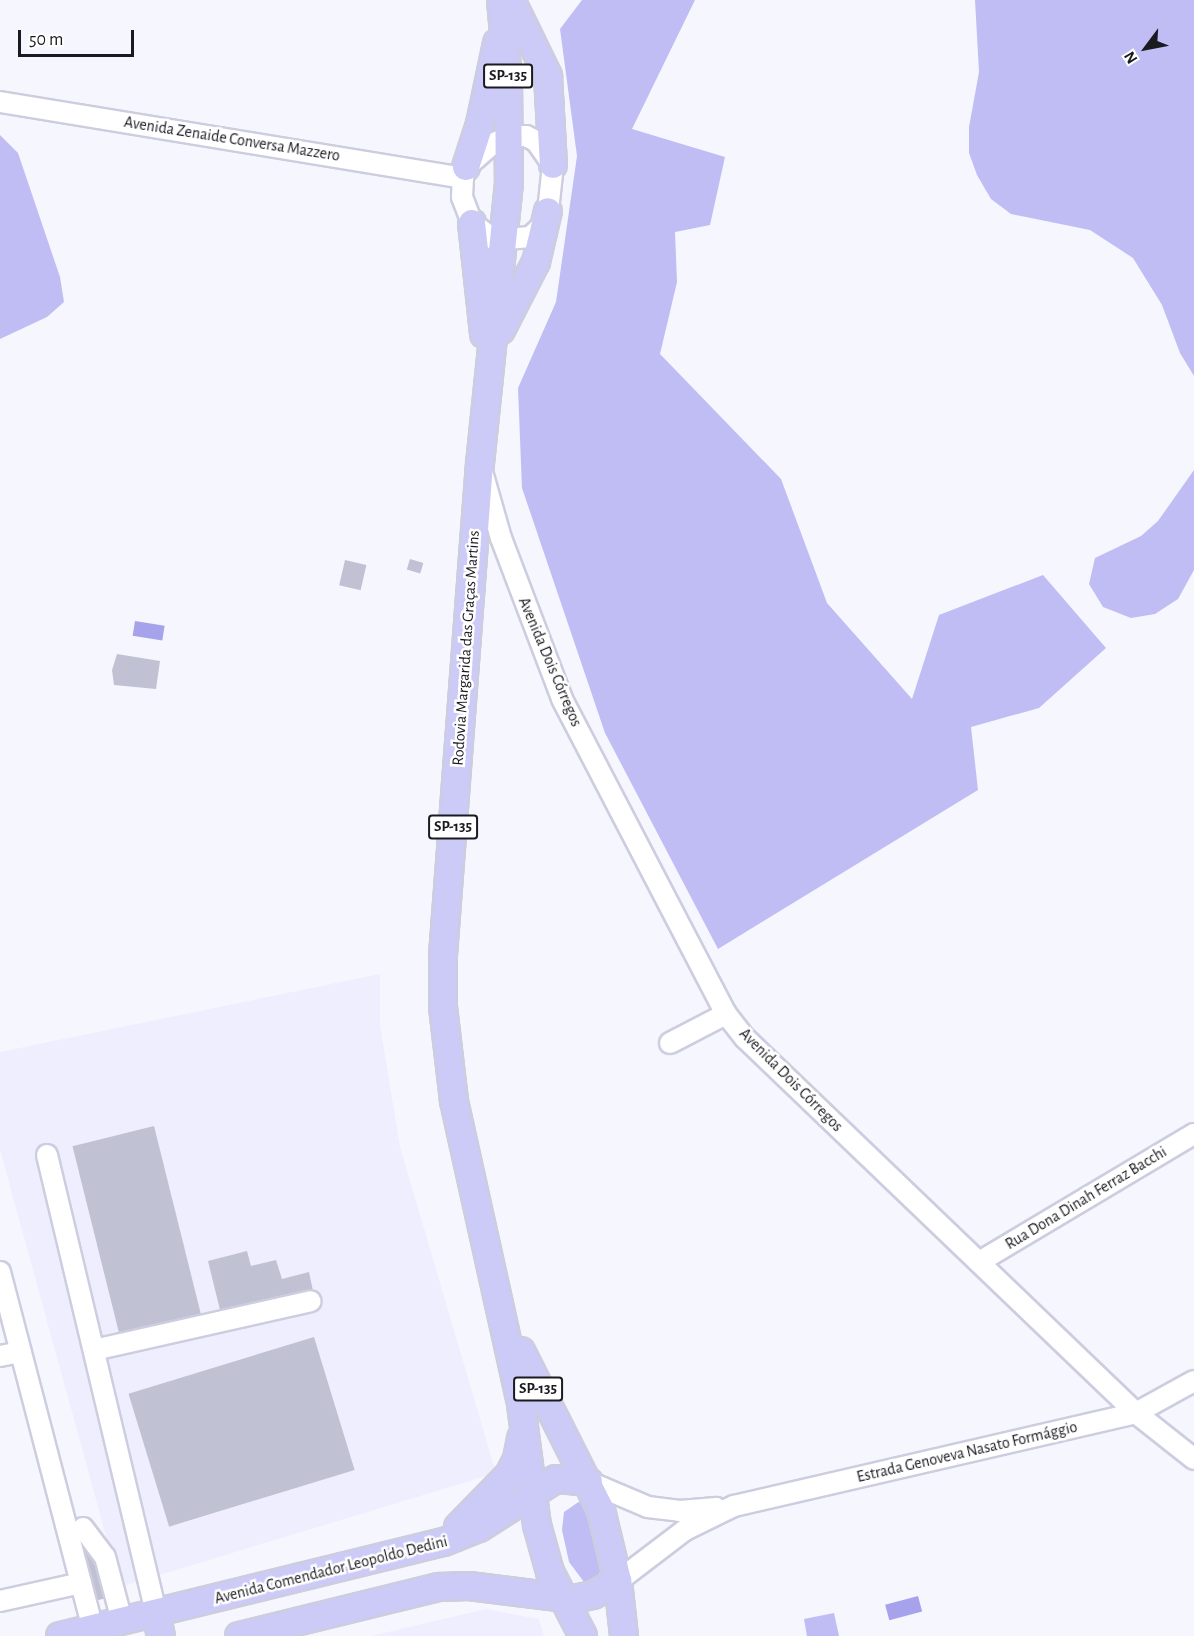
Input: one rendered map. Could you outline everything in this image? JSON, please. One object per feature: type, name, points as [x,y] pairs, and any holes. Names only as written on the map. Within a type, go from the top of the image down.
[{"type":"main road","name":"Rodovia Margarida das Graças Martins","points":[[505,6],[509,136],[506,241],[480,463],[448,888],[443,1007],[454,1101],[499,1292],[521,1404],[543,1550],[563,1600],[583,1636]]},
{"type":"main road","points":[[505,6],[548,76],[553,165]]},
{"type":"main road","points":[[465,172],[480,124],[505,6]]},
{"type":"main road","points":[[472,224],[485,343],[492,352],[536,262],[548,211]]},
{"type":"main road","name":"Rodovia Margarida das Graças Martins","points":[[499,1292],[531,1374],[589,1482],[610,1538],[618,1581],[624,1636]]},
{"type":"main road","points":[[427,1546],[471,1517],[509,1475],[519,1452],[521,1404]]},
{"type":"main road","name":"Avenida Comendador Leopoldo Dedini","points":[[60,1636],[122,1621],[159,1625],[291,1581],[427,1546],[479,1528],[556,1479],[589,1482]]},
{"type":"main road","points":[[291,1581],[301,1620]]},
{"type":"main road","points":[[239,1636],[439,1587],[469,1586],[563,1600],[584,1598],[618,1581]]},
{"type":"main road","points":[[507,1593],[544,1610],[576,1636]]},
{"type":"street","name":"Avenida Zenaide Conversa Mazzero","points":[[0,102],[465,172]]},
{"type":"street","points":[[509,136],[526,136],[536,141],[553,165],[548,211],[534,234],[506,241],[495,240],[472,224],[462,197],[465,172],[492,144],[509,136]]},
{"type":"street","name":"Avenida Dois Córregos","points":[[480,463],[501,538],[562,699],[726,1014],[746,1038],[1136,1413],[1194,1459]]},
{"type":"street","points":[[670,1043],[726,1014]]},
{"type":"street","name":"Rua Dona Dinah Ferraz Bacchi","points":[[979,1262],[1194,1134]]},
{"type":"street","points":[[47,1155],[159,1625]]},
{"type":"street","points":[[0,1272],[93,1628]]},
{"type":"street","points":[[94,1350],[311,1301]]},
{"type":"street","points":[[0,1356],[21,1352]]},
{"type":"street","name":"Estrada Genoveva Nasato Formággio","points":[[589,1482],[648,1507],[680,1510],[734,1506],[1136,1413],[1194,1381]]},
{"type":"street","name":"Estrada Genoveva Nasato Formággio","points":[[618,1581],[685,1530],[734,1506]]},
{"type":"street","points":[[83,1528],[105,1557],[122,1621]]},
{"type":"street","points":[[0,1601],[81,1583]]},
{"type":"shaded area","points":[[582,0],[695,0],[632,129],[725,157],[710,225],[675,232],[677,282],[660,354],[781,479],[827,603],[912,699],[939,615],[1043,575],[1106,648],[1039,708],[971,727],[978,790],[718,949],[605,733],[522,488],[518,388],[556,302],[577,156],[560,29]]},
{"type":"shaded area","points":[[975,0],[1194,0],[1194,376],[1180,353],[1162,305],[1133,258],[1090,230],[1011,214],[991,199],[977,175],[969,153],[969,127],[979,72]]},
{"type":"shaded area","points":[[0,135],[18,153],[60,277],[64,302],[47,317],[0,339]]},
{"type":"shaded area","points":[[1194,470],[1194,570],[1178,599],[1155,614],[1131,618],[1103,607],[1089,584],[1095,558],[1141,536],[1158,521]]},
{"type":"shaded area","points":[[135,621],[165,626],[162,641],[133,636]]},
{"type":"shaded area","points":[[380,974],[380,1025],[400,1147],[496,1473],[120,1587],[0,1150],[0,1052]]},
{"type":"shaded area","points":[[580,1501],[588,1509],[603,1568],[594,1581],[584,1582],[569,1562],[562,1530],[564,1512]]},
{"type":"shaded area","points":[[918,1596],[922,1611],[889,1620],[885,1605]]},
{"type":"shaded area","points":[[486,1609],[539,1619],[544,1636],[371,1636]]},
{"type":"shaded area","points":[[834,1613],[839,1636],[807,1636],[804,1619]]},
{"type":"building","points":[[410,559],[423,563],[420,574],[407,570]]},
{"type":"building","points":[[345,560],[366,565],[361,590],[339,585]]},
{"type":"building","points":[[117,654],[160,661],[156,689],[114,685],[112,670]]},
{"type":"building","points":[[154,1126],[202,1318],[120,1338],[72,1146]]},
{"type":"building","points":[[247,1251],[251,1266],[276,1260],[282,1279],[309,1272],[313,1291],[221,1314],[208,1261]]},
{"type":"building","points":[[314,1337],[355,1470],[169,1527],[128,1394]]},
{"type":"building","points":[[84,1547],[94,1555],[110,1597],[91,1602],[77,1548]]}]
